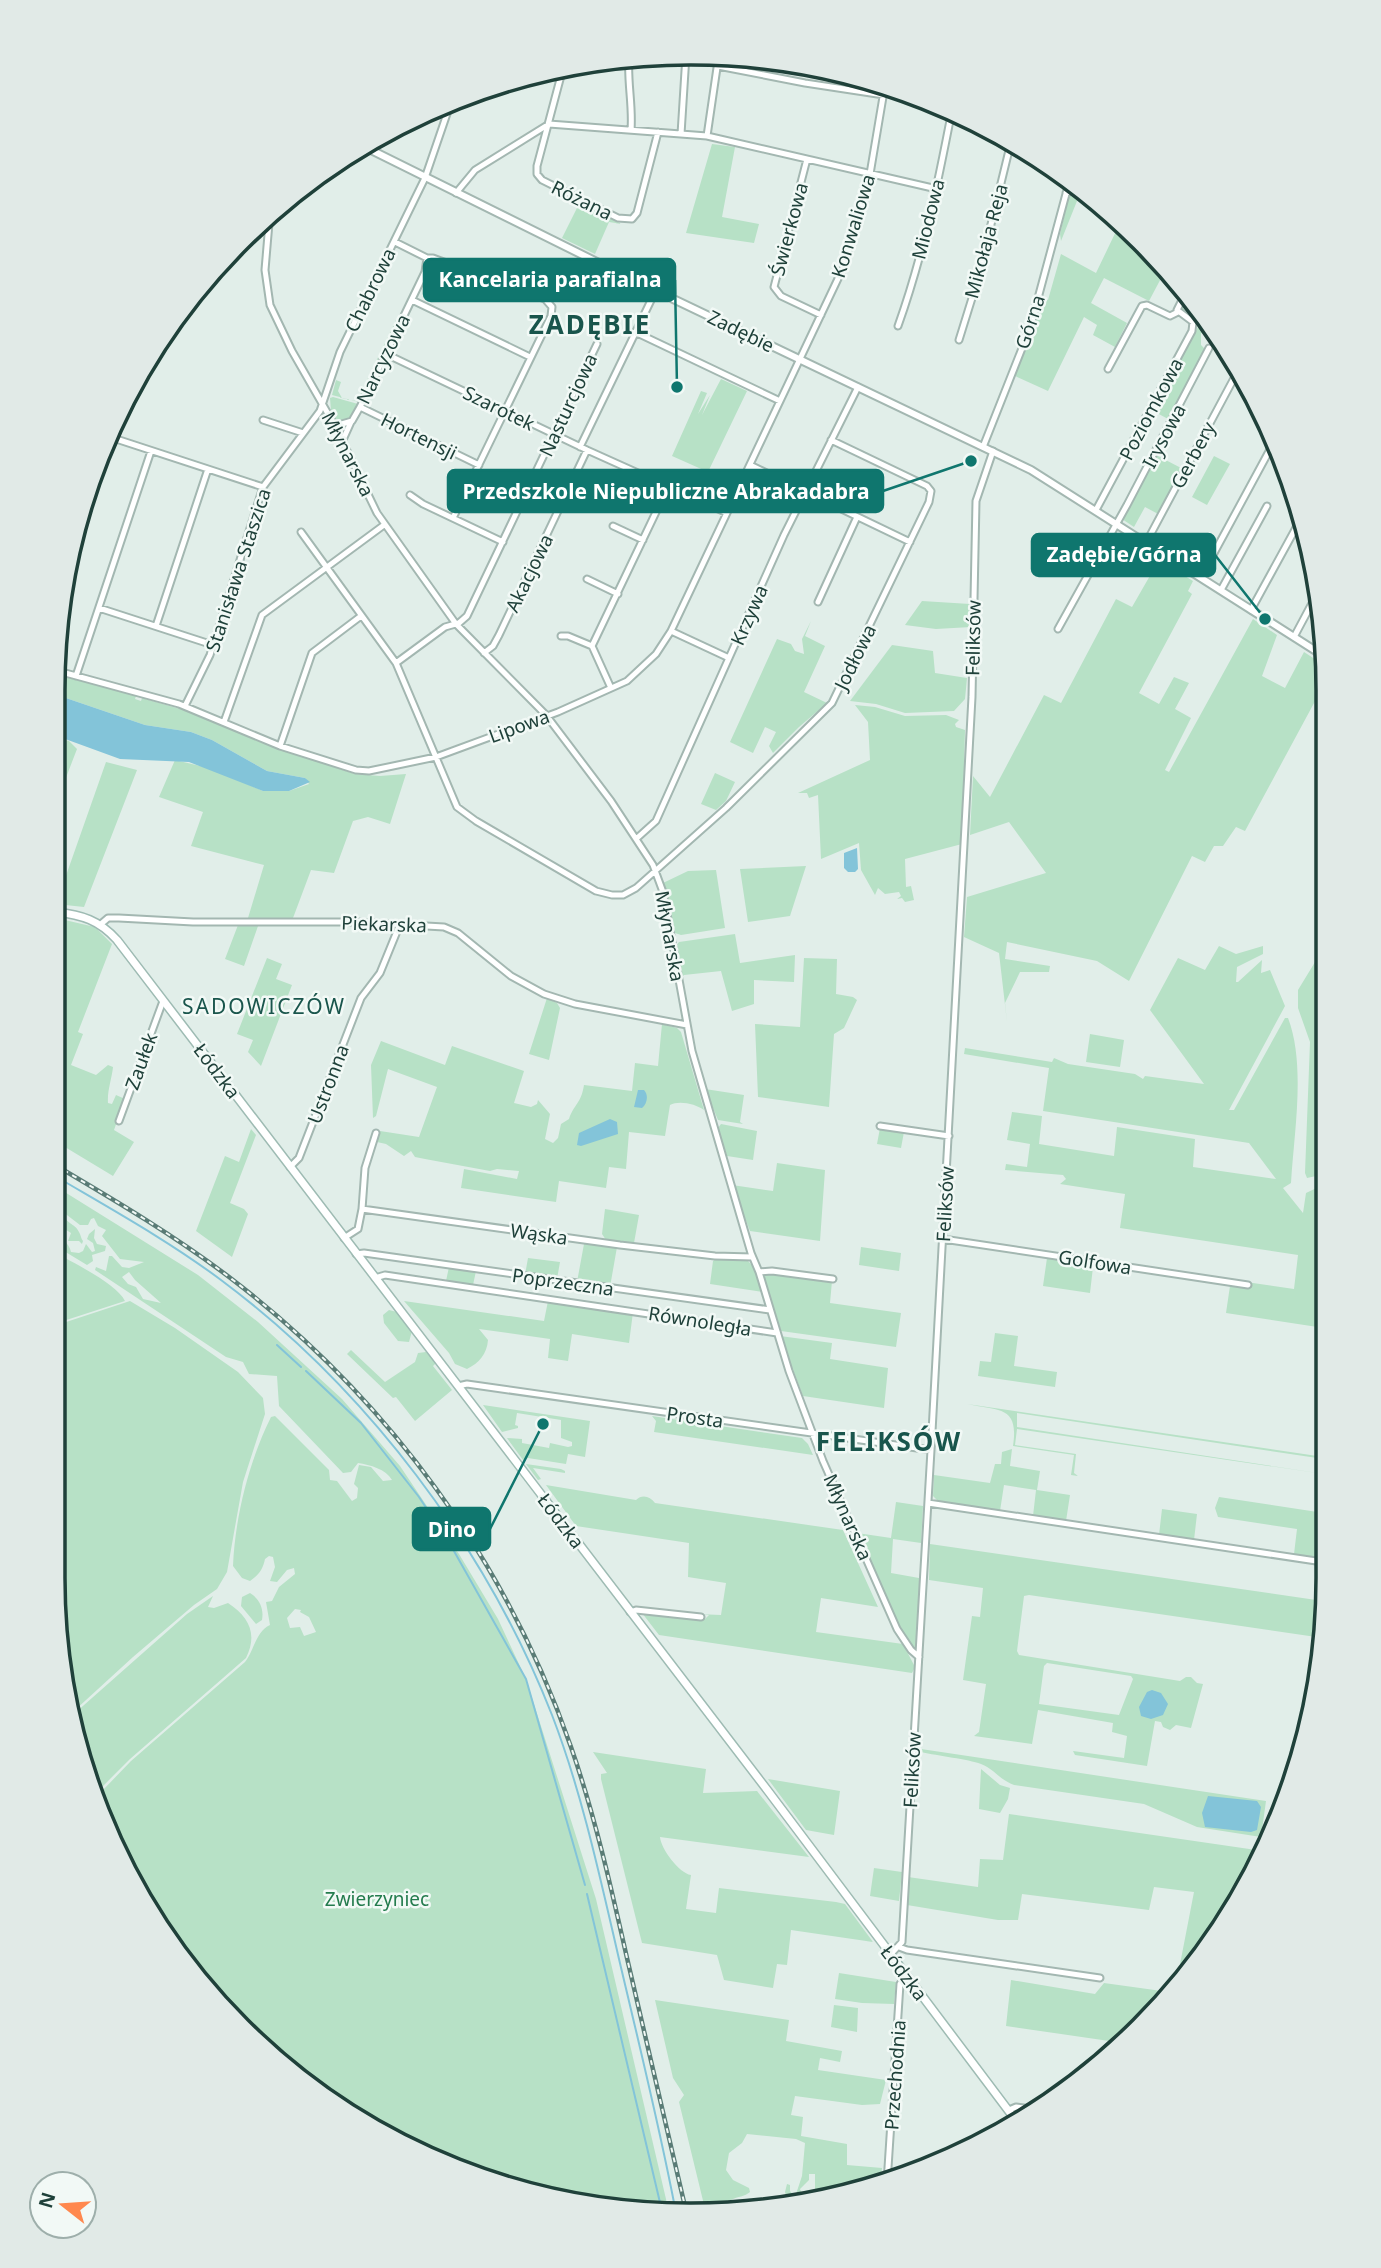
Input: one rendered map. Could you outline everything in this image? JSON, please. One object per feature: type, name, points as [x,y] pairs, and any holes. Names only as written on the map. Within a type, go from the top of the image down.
[{"type":"main road","points":[[65,913],[84,916],[102,924]]},
{"type":"main road","name":"Łódzka","points":[[102,924],[163,1000],[1012,2114]]},
{"type":"street","points":[[681,134],[685,65]]},
{"type":"street","points":[[707,136],[718,66],[880,94]]},
{"type":"street","points":[[629,68],[628,86],[633,106],[631,130]]},
{"type":"street","points":[[549,124],[560,79]]},
{"type":"street","name":"Konwaliowa","points":[[800,359],[844,266],[870,174],[884,96]]},
{"type":"street","name":"Chabrowa","points":[[323,405],[340,352],[425,178],[447,114]]},
{"type":"street","name":"Miodowa","points":[[898,326],[937,189],[950,121]]},
{"type":"street","points":[[456,193],[475,170],[549,124],[707,136],[937,189]]},
{"type":"street","name":"Różana","points":[[549,124],[537,166],[539,177],[618,218],[629,220],[636,213],[658,132]]},
{"type":"street","name":"Zadębie","points":[[374,152],[1031,470],[1315,650]]},
{"type":"street","name":"Mikołaja Reja","points":[[959,340],[977,282],[1008,152]]},
{"type":"street","name":"Świerkowa","points":[[807,159],[774,282],[775,291],[781,296],[821,316]]},
{"type":"street","name":"Górna","points":[[984,447],[1030,328],[1066,193]]},
{"type":"street","name":"Młynarska","points":[[268,229],[265,270],[270,305],[384,525],[456,624],[546,715],[657,872],[701,1084],[777,1333],[845,1513],[897,1629],[919,1657]]},
{"type":"street","points":[[395,242],[427,258],[545,299],[552,307],[551,316],[453,518]]},
{"type":"street","name":"Narcyzowa","points":[[342,442],[425,272],[427,258]]},
{"type":"street","points":[[580,447],[656,290]]},
{"type":"street","points":[[412,300],[530,357]]},
{"type":"street","points":[[1108,369],[1142,306],[1147,305],[1170,316],[1178,312],[1181,302]]},
{"type":"street","name":"Poziomkowa","points":[[1096,510],[1192,331],[1193,321],[1178,312]]},
{"type":"street","points":[[635,332],[780,401]]},
{"type":"street","name":"Nasturcjowa","points":[[396,663],[445,628],[467,616],[597,344]]},
{"type":"street","name":"Irysowa","points":[[1117,523],[1209,348]]},
{"type":"street","name":"Szarotek","points":[[386,354],[554,435],[727,513]]},
{"type":"street","name":"Lipowa","points":[[65,673],[186,706],[280,746],[362,771],[414,764],[436,757],[611,688],[627,681],[640,670],[656,654],[671,631],[800,359]]},
{"type":"street","name":"Gerbery","points":[[1146,543],[1233,380]]},
{"type":"street","name":"Krzywa","points":[[636,839],[656,821],[805,491],[858,387]]},
{"type":"street","name":"Stanisława Staszica","points":[[186,706],[213,645],[263,487],[323,405]]},
{"type":"street","name":"Hortensji","points":[[360,407],[478,465]]},
{"type":"street","points":[[263,420],[303,433]]},
{"type":"street","name":"Narcyzowa","points":[[335,426],[352,421]]},
{"type":"street","points":[[117,440],[263,487]]},
{"type":"street","name":"Jodłowa","points":[[301,532],[396,663],[454,801],[464,813],[596,891],[623,895],[657,872],[732,803],[832,704],[931,497],[929,488],[831,440]]},
{"type":"street","name":"Akacjowa","points":[[484,653],[493,646],[499,635],[587,450]]},
{"type":"street","points":[[76,676],[151,451]]},
{"type":"street","name":"Feliksów","points":[[900,1947],[949,1136],[972,697],[976,501],[993,451]]},
{"type":"street","points":[[1200,577],[1269,451]]},
{"type":"street","points":[[750,465],[910,542]]},
{"type":"street","points":[[156,626],[208,469]]},
{"type":"street","points":[[592,646],[668,487]]},
{"type":"street","points":[[410,495],[503,542]]},
{"type":"street","points":[[1221,590],[1267,506]]},
{"type":"street","points":[[818,602],[857,517]]},
{"type":"street","points":[[1058,629],[1117,523]]},
{"type":"street","points":[[224,722],[262,615],[384,525]]},
{"type":"street","points":[[613,526],[643,540]]},
{"type":"street","points":[[1251,610],[1295,529]]},
{"type":"street","points":[[587,579],[618,594]]},
{"type":"street","points":[[1294,637],[1310,606]]},
{"type":"street","points":[[99,608],[213,645]]},
{"type":"street","points":[[280,746],[312,653],[361,616]]},
{"type":"street","points":[[671,631],[729,658]]},
{"type":"street","points":[[561,636],[568,636],[592,646],[611,688]]},
{"type":"street","name":"Piekarska","points":[[102,924],[108,918],[118,918],[438,926],[454,930],[511,976],[558,999],[687,1026]]},
{"type":"street","name":"Ustronna","points":[[290,1167],[299,1158],[361,998],[380,973],[400,924]]},
{"type":"street","name":"Zaułek","points":[[119,1121],[163,1000]]},
{"type":"street","points":[[880,1126],[949,1136]]},
{"type":"street","points":[[344,1238],[358,1229],[365,1168],[376,1133]]},
{"type":"street","name":"Wąska","points":[[362,1209],[620,1245],[715,1256],[752,1257]]},
{"type":"street","name":"Golfowa","points":[[943,1239],[1248,1285]]},
{"type":"street","name":"Poprzeczna","points":[[356,1254],[770,1310]]},
{"type":"street","points":[[759,1272],[772,1271],[833,1279]]},
{"type":"street","name":"Równoległa","points":[[375,1278],[385,1275],[777,1333]]},
{"type":"street","name":"Prosta","points":[[458,1386],[467,1384],[931,1450]]},
{"type":"street","points":[[928,1503],[1316,1561]]},
{"type":"street","points":[[630,1612],[636,1610],[701,1617]]},
{"type":"street","points":[[890,1955],[900,1947],[1100,1978]]},
{"type":"street","name":"Przechodnia","points":[[888,2171],[900,1984],[906,1976]]},
{"type":"street","points":[[1009,2110],[1022,2108]]},
{"type":"green space","points":[[712,144],[735,147],[722,217],[759,224],[754,243],[686,233]]},
{"type":"green space","points":[[1072,195],[1079,200],[1061,241],[1060,234],[1069,196]]},
{"type":"green space","points":[[579,204],[622,224],[609,222],[595,254],[562,238]]},
{"type":"green space","points":[[1116,232],[1161,278],[1149,301],[1104,278],[1091,303],[1127,323],[1115,347],[1093,335],[1097,325],[1084,317],[1048,391],[1015,376],[1045,298],[1048,300],[1061,254],[1096,273]]},
{"type":"green space","points":[[1182,304],[1192,317],[1185,313]]},
{"type":"green space","points":[[396,320],[399,321],[359,402],[349,399],[357,401]]},
{"type":"green space","points":[[1198,325],[1204,334],[1201,333],[1201,345],[1206,350],[1171,411],[1170,420],[1155,412],[1157,403],[1166,391],[1169,379]]},
{"type":"green space","points":[[721,379],[747,391],[708,472],[672,456],[701,391],[707,393],[698,414],[710,395],[702,415]]},
{"type":"green space","points":[[336,380],[341,382],[338,391],[342,398],[332,395]]},
{"type":"green space","points":[[330,398],[358,404],[348,421],[341,423],[335,419],[331,411]]},
{"type":"green space","points":[[1156,455],[1183,469],[1160,515],[1145,507],[1134,527],[1122,519]]},
{"type":"green space","points":[[1214,456],[1230,464],[1207,505],[1192,497]]},
{"type":"green space","points":[[1159,560],[1193,581],[1188,591],[1192,594],[1139,693],[1159,704],[1174,677],[1189,683],[1175,709],[1191,718],[1165,770],[1169,772],[1253,619],[1277,635],[1262,676],[1285,688],[1304,652],[1315,659],[1316,699],[1245,831],[1236,827],[1223,846],[1214,846],[1205,862],[1192,856],[1129,981],[1097,961],[1007,942],[1005,959],[1050,966],[1049,972],[1020,972],[1005,1003],[1007,1022],[999,953],[964,937],[967,897],[1046,873],[1009,822],[970,835],[973,776],[990,797],[1044,695],[1061,703],[1116,599],[1132,607]]},
{"type":"green space","points":[[922,601],[970,604],[971,627],[936,629],[905,625]]},
{"type":"green space","points":[[811,621],[805,636],[825,646],[804,692],[827,703],[773,753],[769,746],[776,732],[765,727],[753,753],[730,742],[777,639],[791,644],[795,651],[804,654],[802,639]]},
{"type":"green space","points":[[892,645],[933,651],[935,673],[967,678],[965,699],[954,711],[905,713],[876,704],[850,701]]},
{"type":"green space","points":[[65,677],[136,696],[135,699],[141,701],[142,698],[187,711],[285,751],[355,774],[406,774],[390,824],[368,817],[353,821],[334,873],[311,870],[293,918],[248,918],[264,865],[191,846],[203,812],[159,797],[175,760],[213,769],[263,791],[289,791],[309,784],[305,778],[267,771],[212,740],[191,732],[145,725],[65,698]]},
{"type":"green space","points":[[855,705],[875,707],[905,716],[946,715],[959,720],[955,724],[956,727],[965,730],[962,844],[905,859],[906,887],[911,886],[914,900],[905,902],[902,898],[897,899],[901,896],[899,892],[885,894],[878,888],[875,895],[861,870],[859,843],[821,859],[818,795],[809,798],[807,793],[798,793],[870,760],[868,722]]},
{"type":"green space","points":[[65,740],[77,749],[65,780]]},
{"type":"green space","points":[[106,762],[137,770],[84,907],[65,905],[65,878]]},
{"type":"green space","points":[[715,773],[735,782],[726,801],[716,810],[701,804]]},
{"type":"green space","points":[[806,866],[790,916],[748,922],[740,869]]},
{"type":"green space","points":[[716,870],[725,928],[681,935],[675,933],[663,883],[688,871]]},
{"type":"green space","points":[[65,920],[95,927],[112,944],[78,1032],[83,1034],[71,1065],[96,1075],[108,1065],[113,1067],[108,1103],[112,1104],[116,1095],[125,1099],[114,1130],[134,1142],[113,1176],[65,1147]]},
{"type":"green space","points":[[238,925],[258,926],[244,966],[225,959]]},
{"type":"green space","points":[[735,934],[740,963],[795,955],[794,982],[754,980],[754,1004],[732,1011],[721,971],[684,975],[681,978],[675,947],[679,942]]},
{"type":"green space","points":[[1219,946],[1236,954],[1263,946],[1263,954],[1237,967],[1236,982],[1262,960],[1261,973],[1270,970],[1285,1006],[1229,1110],[1234,1110],[1285,1018],[1288,1018],[1298,1077],[1291,1183],[1283,1188],[1303,1213],[1306,1193],[1316,1188],[1316,1327],[1226,1313],[1230,1286],[1245,1287],[1246,1282],[1294,1289],[1298,1255],[1120,1228],[1125,1194],[1060,1184],[1066,1179],[1063,1175],[1005,1170],[1006,1164],[1027,1167],[1030,1144],[1007,1140],[1012,1112],[1042,1116],[1039,1144],[1114,1156],[1117,1127],[1195,1139],[1193,1167],[1276,1179],[1249,1143],[1043,1111],[1049,1068],[964,1054],[965,1048],[1052,1062],[1054,1058],[1068,1064],[1135,1074],[1143,1079],[1145,1076],[1204,1084],[1150,1010],[1178,958],[1205,970]]},
{"type":"green space","points":[[267,958],[282,964],[276,979],[292,985],[261,1066],[248,1052],[253,1040],[237,1034]]},
{"type":"green space","points":[[804,958],[837,959],[836,994],[857,1000],[844,1028],[834,1034],[829,1107],[758,1097],[755,1024],[800,1027]]},
{"type":"green space","points":[[1316,960],[1316,1176],[1307,1178],[1305,1173],[1310,1042],[1298,1008],[1298,990]]},
{"type":"green space","points":[[547,998],[557,1003],[560,1008],[549,1060],[529,1054]]},
{"type":"green space","points":[[662,1024],[677,1028],[681,1032],[704,1110],[687,1103],[670,1105],[665,1136],[629,1132],[626,1169],[609,1167],[606,1188],[559,1181],[556,1202],[461,1188],[464,1169],[517,1179],[519,1171],[490,1171],[425,1159],[415,1157],[411,1151],[404,1156],[386,1144],[377,1142],[380,1131],[419,1137],[437,1087],[388,1069],[376,1116],[373,1118],[371,1065],[381,1041],[445,1065],[452,1046],[524,1071],[514,1103],[531,1107],[537,1104],[538,1100],[550,1114],[545,1139],[553,1143],[558,1138],[561,1124],[569,1119],[584,1085],[632,1091],[635,1063],[658,1066]]},
{"type":"green space","points":[[1090,1034],[1124,1040],[1120,1067],[1086,1062]]},
{"type":"green space","points":[[705,1089],[744,1095],[740,1122],[743,1124],[718,1120]]},
{"type":"green space","points":[[721,1124],[757,1131],[753,1160],[727,1156],[718,1128]]},
{"type":"green space","points":[[880,1128],[904,1132],[901,1148],[877,1144]]},
{"type":"green space","points":[[251,1129],[256,1135],[230,1203],[244,1209],[248,1214],[232,1257],[196,1231],[225,1156],[239,1162]]},
{"type":"green space","points":[[777,1163],[825,1170],[820,1241],[750,1231],[732,1185],[773,1191]]},
{"type":"green space","name":"Zwierzyniec","points":[[65,1192],[198,1275],[258,1322],[342,1399],[400,1466],[459,1554],[498,1619],[526,1679],[596,1899],[667,2202],[609,2198],[529,2182],[451,2156],[378,2119],[343,2098],[278,2048],[220,1990],[170,1925],[129,1854],[102,1790],[131,1761],[245,1662],[258,1636],[270,1625],[266,1602],[272,1601],[279,1587],[295,1574],[294,1568],[287,1570],[277,1582],[270,1581],[275,1567],[273,1557],[269,1556],[260,1572],[250,1581],[242,1578],[233,1566],[244,1490],[271,1417],[275,1416],[329,1470],[330,1480],[337,1481],[352,1501],[357,1498],[358,1488],[354,1484],[359,1465],[371,1467],[383,1481],[392,1480],[382,1470],[358,1463],[351,1472],[343,1473],[279,1406],[277,1376],[249,1374],[243,1362],[226,1357],[95,1270],[96,1267],[106,1271],[109,1256],[122,1267],[129,1268],[144,1262],[120,1259],[102,1236],[106,1230],[98,1226],[94,1218],[88,1225],[80,1225],[65,1214]],"holes":[[[129,1272],[161,1303],[143,1299],[136,1287],[128,1284],[122,1277]],[[295,1609],[301,1610],[300,1612],[309,1617],[316,1632],[304,1636],[300,1627],[290,1628],[287,1618]]]},
{"type":"green space","points":[[605,1209],[639,1215],[634,1243],[606,1240],[602,1234]]},
{"type":"green space","name":"Zwierzyniec","points":[[65,1217],[79,1232],[82,1244],[79,1241],[68,1241],[71,1233],[65,1229]]},
{"type":"green space","name":"Zwierzyniec","points":[[95,1229],[94,1238],[97,1244],[106,1246],[105,1251],[92,1255],[93,1261],[87,1265],[65,1252],[65,1241],[71,1252],[83,1251],[86,1244],[92,1252],[95,1251],[93,1243],[87,1239]]},
{"type":"green space","points":[[564,1241],[617,1247],[610,1287],[577,1282],[584,1244]]},
{"type":"green space","points":[[861,1247],[901,1253],[899,1271],[859,1265]]},
{"type":"green space","points":[[65,1258],[104,1281],[125,1301],[65,1320]]},
{"type":"green space","points":[[528,1258],[560,1262],[557,1279],[525,1275]]},
{"type":"green space","points":[[1047,1258],[1093,1267],[1090,1293],[1043,1286]]},
{"type":"green space","points":[[713,1261],[748,1261],[755,1268],[763,1292],[710,1284]]},
{"type":"green space","points":[[449,1267],[476,1271],[473,1285],[446,1281]]},
{"type":"green space","points":[[763,1273],[832,1281],[830,1303],[901,1313],[896,1347],[781,1331]]},
{"type":"green space","points":[[130,1301],[175,1328],[238,1372],[263,1398],[265,1414],[243,1482],[227,1572],[217,1589],[194,1605],[79,1707],[66,1618],[65,1322]]},
{"type":"green space","points":[[404,1301],[544,1321],[548,1301],[633,1312],[629,1343],[572,1334],[568,1361],[548,1358],[550,1339],[479,1329],[488,1340],[486,1350],[479,1361],[467,1369],[455,1364],[449,1353]]},
{"type":"green space","points":[[389,1310],[397,1312],[412,1331],[409,1342],[398,1341],[384,1323],[383,1315]]},
{"type":"green space","points":[[995,1333],[1018,1336],[1014,1366],[1057,1372],[1055,1387],[978,1376],[980,1361],[991,1362]]},
{"type":"green space","points":[[780,1336],[832,1343],[830,1359],[888,1368],[884,1408],[803,1396]]},
{"type":"green space","points":[[351,1350],[385,1382],[415,1362],[418,1353],[426,1352],[436,1363],[433,1366],[452,1390],[415,1421],[396,1397],[393,1398],[347,1354]]},
{"type":"green space","points":[[967,1404],[1316,1456],[1017,1413],[1017,1427],[1316,1473],[1017,1429],[1015,1445],[1076,1454],[1074,1473],[1078,1476],[1071,1475],[1074,1455],[1013,1446],[1013,1424],[1010,1417],[998,1410]]},
{"type":"green space","points":[[483,1405],[590,1421],[585,1457],[568,1454],[566,1464],[528,1458],[523,1460],[507,1438],[522,1439],[522,1443],[549,1448],[550,1443],[572,1446],[572,1442],[561,1438],[561,1420],[517,1413],[515,1425],[518,1428],[502,1432]]},
{"type":"green space","points":[[652,1416],[802,1438],[813,1455],[654,1432],[656,1421]]},
{"type":"green space","points":[[1012,1449],[1010,1466],[1040,1471],[1037,1490],[1070,1495],[1066,1521],[1033,1516],[1036,1490],[1004,1485],[1000,1511],[939,1502],[933,1496],[934,1475],[990,1483],[995,1464],[1001,1464],[1002,1452]]},
{"type":"green space","points":[[526,1464],[561,1469],[565,1473],[533,1468],[541,1479],[538,1480]]},
{"type":"green space","points":[[546,1485],[636,1500],[646,1497],[655,1503],[843,1530],[878,1607],[821,1598],[816,1632],[903,1644],[915,1667],[912,1673],[659,1635],[642,1613],[705,1619],[709,1615],[697,1614],[721,1615],[726,1583],[688,1577],[689,1543],[576,1526]]},
{"type":"green space","points":[[1219,1497],[1316,1512],[1316,1558],[1294,1554],[1297,1529],[1218,1517],[1215,1508]]},
{"type":"green space","points":[[896,1502],[923,1506],[921,1543],[893,1539],[891,1573],[919,1578],[921,1567],[917,1659],[857,1533],[891,1538]]},
{"type":"green space","points":[[1162,1509],[1197,1514],[1194,1540],[1159,1535]]},
{"type":"green space","points":[[930,1544],[1315,1600],[1313,1637],[1024,1596],[1017,1651],[1019,1655],[1180,1681],[1191,1677],[1197,1683],[1203,1684],[1191,1728],[1176,1725],[1170,1730],[1163,1727],[1161,1722],[1155,1721],[1147,1766],[1075,1755],[1073,1751],[1124,1758],[1127,1736],[1112,1732],[1113,1723],[1038,1710],[1032,1744],[974,1736],[979,1732],[986,1684],[963,1680],[972,1616],[980,1617],[983,1588],[929,1580]],"holes":[[[1047,1663],[1131,1676],[1133,1679],[1119,1715],[1039,1704],[1044,1666]]]},
{"type":"green space","points":[[250,1593],[262,1608],[262,1620],[256,1624],[241,1606],[242,1597]]},
{"type":"green space","points":[[213,1596],[208,1607],[214,1608],[228,1603],[241,1614],[249,1627],[251,1641],[246,1658],[130,1759],[101,1788],[79,1709],[187,1614]]},
{"type":"green space","points":[[921,1749],[1266,1801],[1262,1833],[1260,1837],[1197,1827],[1144,1804],[1014,1785],[981,1764],[921,1752]]},
{"type":"green space","points":[[593,1752],[706,1769],[703,1793],[757,1791],[809,1857],[660,1837],[671,1860],[691,1875],[686,1909],[716,1913],[719,1888],[836,1902],[845,1904],[873,1942],[791,1930],[787,1965],[777,1964],[773,1988],[724,1980],[717,1955],[642,1943],[601,1779],[601,1774],[607,1773]]},
{"type":"green space","points":[[981,1769],[1000,1785],[1010,1788],[1008,1799],[1000,1813],[979,1809]]},
{"type":"green space","points":[[768,1779],[840,1791],[834,1835],[806,1830]]},
{"type":"green space","points":[[1009,1814],[1254,1850],[1211,1925],[1179,1967],[1194,1892],[1154,1887],[1149,1910],[1022,1894],[1018,1920],[998,1920],[907,1905],[908,1877],[978,1887],[980,1859],[1003,1860]]},
{"type":"green space","points":[[874,1868],[902,1872],[899,1901],[870,1896]]},
{"type":"green space","points":[[839,1973],[896,1982],[894,2004],[835,1999]]},
{"type":"green space","points":[[1011,1980],[1095,1994],[1104,1983],[1160,1991],[1110,2041],[1006,2026]]},
{"type":"green space","points":[[655,2000],[789,2020],[786,2041],[842,2051],[840,2062],[820,2058],[818,2070],[886,2080],[880,2104],[862,2105],[795,2096],[791,2115],[803,2117],[801,2136],[847,2144],[847,2165],[882,2168],[881,2173],[815,2191],[815,2174],[809,2174],[809,2180],[800,2189],[801,2193],[796,2194],[802,2176],[805,2143],[796,2139],[747,2134],[742,2143],[729,2153],[726,2170],[733,2180],[749,2188],[750,2192],[727,2202],[703,2203],[679,2102],[684,2095],[673,2078]]},
{"type":"green space","points":[[834,2005],[858,2008],[857,2032],[831,2027]]},
{"type":"green space","points":[[787,2184],[790,2185],[793,2194],[786,2196]]},
{"type":"water","points":[[65,698],[145,725],[191,732],[212,740],[267,771],[305,778],[310,782],[289,791],[263,791],[189,762],[120,759],[65,739]]},
{"type":"water","points":[[857,848],[858,869],[848,872],[844,868],[844,853]]},
{"type":"water","points":[[638,1090],[644,1090],[646,1094],[646,1102],[642,1108],[634,1107]]},
{"type":"water","points":[[610,1119],[617,1122],[618,1134],[577,1145],[579,1133]]},
{"type":"water","points":[[1152,1690],[1161,1693],[1168,1704],[1163,1715],[1151,1719],[1141,1716],[1139,1707],[1147,1692]]},
{"type":"water","points":[[1208,1796],[1257,1801],[1261,1807],[1257,1830],[1251,1832],[1205,1827],[1202,1813]]},
{"type":"waterway","points":[[65,1182],[140,1226],[221,1280],[274,1323],[325,1370],[372,1421],[416,1475],[493,1591],[525,1653],[552,1715],[572,1775],[605,1897],[674,2203]]},
{"type":"waterway","points":[[277,1345],[301,1367]]},
{"type":"waterway","points":[[306,1371],[361,1423],[419,1497],[450,1544],[526,1679],[585,1885]]},
{"type":"waterway","points":[[587,1894],[660,2202]]},
{"type":"railway","points":[[65,1171],[190,1249],[233,1280],[289,1327],[342,1377],[391,1431],[436,1489],[477,1549],[513,1613],[544,1679],[580,1773],[609,1878],[684,2203]]},
{"type":"place","name":"Kancelaria parafialna","points":[[677,387]]},
{"type":"place","name":"Przedszkole Niepubliczne Abrakadabra","points":[[971,461]]},
{"type":"place","name":"Zadębie/Górna","points":[[1265,619]]},
{"type":"place","name":"Dino","points":[[543,1424]]},
{"type":"district","name":"ZADĘBIE","points":[[590,325]]},
{"type":"district","name":"SADOWICZÓW","points":[[264,1007]]},
{"type":"district","name":"FELIKSÓW","points":[[889,1442]]}]
